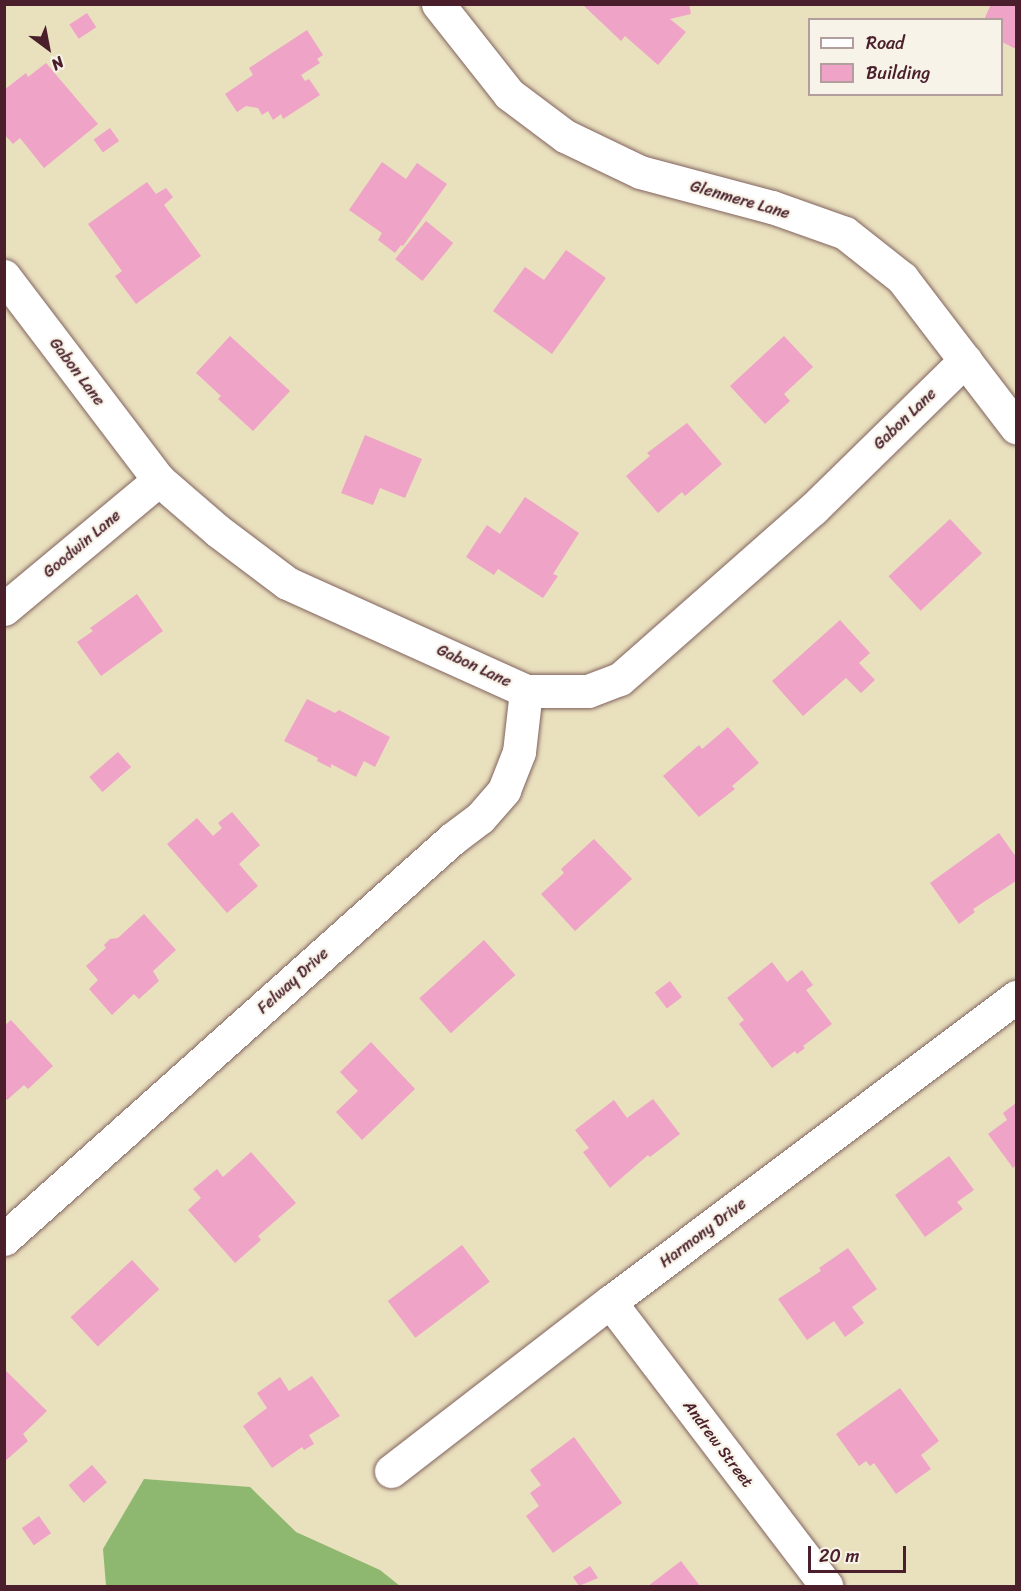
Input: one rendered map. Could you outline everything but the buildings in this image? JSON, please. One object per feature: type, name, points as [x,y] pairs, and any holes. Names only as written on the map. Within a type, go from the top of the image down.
[{"type":"street","name":"Glenmere Lane","points":[[438,4],[509,94],[565,136],[640,172],[772,207],[845,233],[902,278],[1017,427]]},
{"type":"street","name":"Gabon Lane","points":[[4,276],[159,480],[218,531],[287,583],[526,691],[588,691],[620,679],[813,508],[965,360]]},
{"type":"street","name":"Goodwin Lane","points":[[4,609],[159,480]]},
{"type":"street","name":"Felway Drive","points":[[4,1239],[452,839],[480,818],[504,790],[519,752],[526,691]]},
{"type":"street","name":"Harmony Drive","points":[[391,1471],[610,1302],[1017,997]]},
{"type":"street","name":"Andrew Street","points":[[610,1302],[826,1587]]},
{"type":"green space","points":[[144,1479],[250,1487],[296,1532],[380,1570],[400,1586],[106,1586],[103,1549]]}]
